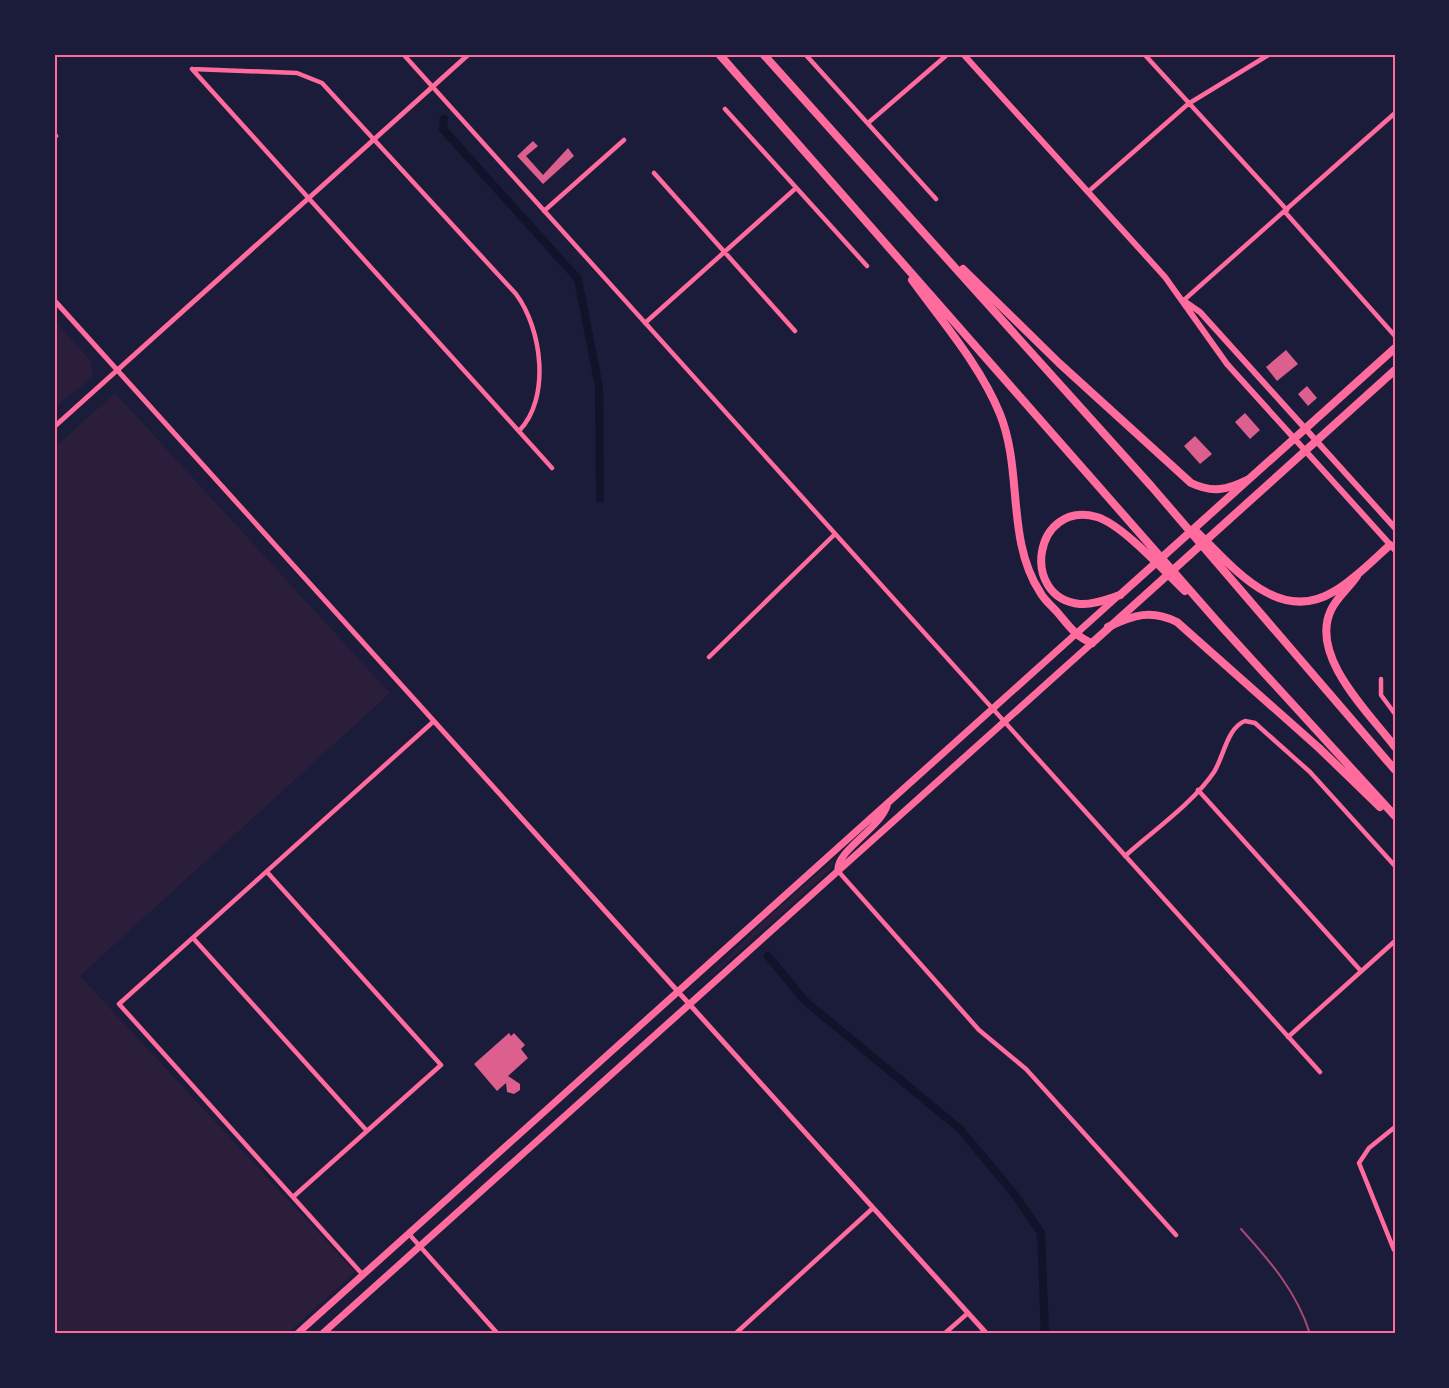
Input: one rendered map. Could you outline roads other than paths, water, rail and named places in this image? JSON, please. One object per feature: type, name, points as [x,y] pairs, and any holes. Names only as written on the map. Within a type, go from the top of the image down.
[{"type":"highway","points":[[719,54],[1222,627],[1395,816]]},
{"type":"highway","points":[[763,54],[1152,487],[1395,770]]},
{"type":"highway","points":[[915,223],[1059,363],[1185,478],[1200,487],[1220,490],[1247,480]]},
{"type":"highway","points":[[886,243],[976,369],[994,400],[1010,448],[1022,544],[1028,568],[1040,593],[1076,634],[1092,643],[1395,370]]},
{"type":"highway","points":[[1222,627],[1144,553],[1103,520],[1078,516],[1058,524],[1047,534],[1041,549],[1041,567],[1046,583],[1058,595],[1081,604],[1120,595],[1143,574],[1205,517],[1395,348]]},
{"type":"highway","points":[[1152,487],[1233,568],[1268,595],[1287,601],[1315,600],[1335,591],[1393,546]]},
{"type":"highway","points":[[1359,573],[1330,614],[1326,630],[1328,652],[1340,675],[1395,747]]},
{"type":"highway","points":[[1108,627],[1129,618],[1150,613],[1163,615],[1177,622],[1319,748],[1395,821]]},
{"type":"main road","points":[[963,54],[1089,191],[1184,300],[1209,342],[1293,439],[1393,546]]},
{"type":"main road","points":[[1184,300],[1200,312],[1395,528]]},
{"type":"main road","points":[[297,1334],[888,803],[996,712],[1076,634],[1120,595]]},
{"type":"main road","points":[[322,1334],[1092,643]]},
{"type":"main road","points":[[838,871],[840,859],[879,822],[888,803]]},
{"type":"street","points":[[403,54],[1320,1072]]},
{"type":"street","points":[[54,427],[469,54]]},
{"type":"street","points":[[805,54],[936,199]]},
{"type":"street","points":[[868,123],[948,54]]},
{"type":"street","points":[[1144,54],[1395,336]]},
{"type":"street","points":[[1089,191],[1188,104],[1270,54]]},
{"type":"street","points":[[519,431],[536,408],[540,386],[528,314],[516,294],[330,89],[314,78],[289,72],[192,69],[552,468]]},
{"type":"street","points":[[725,109],[867,266]]},
{"type":"street","points":[[1184,300],[1395,113]]},
{"type":"street","points":[[544,211],[624,140]]},
{"type":"street","points":[[654,173],[795,331]]},
{"type":"street","points":[[645,323],[796,188]]},
{"type":"street","points":[[54,300],[987,1334]]},
{"type":"street","points":[[709,657],[835,534]]},
{"type":"street","points":[[1381,679],[1381,695],[1395,714]]},
{"type":"street","points":[[1125,856],[1198,790],[1214,771],[1236,727],[1245,721],[1255,723],[1310,772],[1395,866]]},
{"type":"street","points":[[363,1275],[119,1004],[435,722]]},
{"type":"street","points":[[1198,790],[1361,971]]},
{"type":"street","points":[[838,871],[979,1030],[1026,1069],[1176,1235]]},
{"type":"street","points":[[267,872],[441,1065],[293,1197]]},
{"type":"street","points":[[193,938],[367,1131]]},
{"type":"street","points":[[1288,1037],[1395,941]]},
{"type":"street","points":[[1394,1250],[1359,1163],[1370,1148],[1395,1127]]},
{"type":"street","points":[[735,1334],[873,1208]]},
{"type":"street","points":[[409,1234],[498,1334]]},
{"type":"street","points":[[944,1334],[968,1313]]},
{"type":"waterway","points":[[444,119],[443,129],[578,279],[599,387],[600,499]]},
{"type":"waterway","points":[[768,956],[804,1000],[960,1129],[1015,1195],[1041,1233],[1045,1334]]},
{"type":"railway","points":[[1241,1229],[1272,1265],[1290,1291],[1310,1334]]}]
